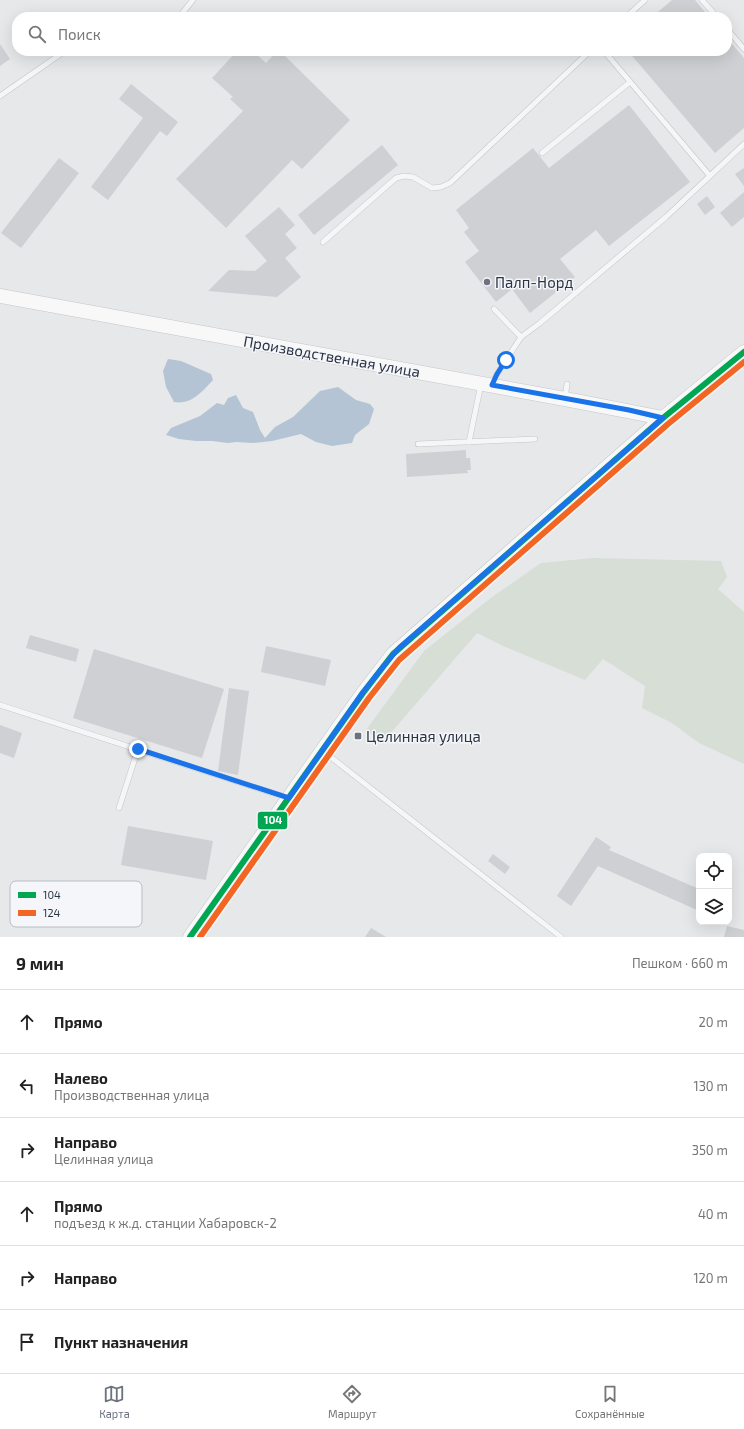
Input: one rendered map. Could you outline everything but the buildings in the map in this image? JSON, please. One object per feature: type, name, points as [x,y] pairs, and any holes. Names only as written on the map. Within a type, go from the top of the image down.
[{"type":"street","name":"Производственная улица","points":[[0,296],[565,398],[663,418]]},
{"type":"street","points":[[190,937],[363,692],[399,648],[663,418],[744,352]]},
{"type":"lane","points":[[183,12],[193,0]]},
{"type":"lane","points":[[631,12],[644,0]]},
{"type":"lane","points":[[702,0],[713,12]]},
{"type":"lane","points":[[732,35],[744,49]]},
{"type":"lane","points":[[0,96],[58,56]]},
{"type":"lane","points":[[323,242],[396,178],[404,176],[413,177],[432,188],[441,187],[450,183],[585,56]]},
{"type":"lane","points":[[608,56],[710,176]]},
{"type":"lane","points":[[542,153],[630,82]]},
{"type":"lane","points":[[470,442],[487,384],[497,374],[521,337],[540,323],[666,217],[744,144]]},
{"type":"lane","points":[[494,309],[521,337]]},
{"type":"lane","points":[[565,398],[567,384]]},
{"type":"lane","points":[[418,444],[535,438]]},
{"type":"lane","points":[[0,705],[289,798]]},
{"type":"lane","points":[[119,808],[138,749]]},
{"type":"lane","points":[[323,750],[561,937]]},
{"type":"shaded area","points":[[593,558],[721,561],[727,577],[718,589],[744,612],[744,764],[699,743],[672,723],[642,708],[645,686],[603,659],[585,680],[503,646],[477,633],[383,742],[366,730],[424,651],[492,597],[541,563]]},
{"type":"water","points":[[168,359],[181,361],[211,374],[213,380],[191,400],[186,402],[174,402],[166,387],[163,371]]},
{"type":"water","points":[[338,387],[356,400],[370,404],[374,409],[369,424],[355,435],[352,443],[332,446],[316,442],[301,434],[272,441],[253,443],[196,441],[179,439],[166,435],[171,428],[200,416],[217,403],[224,405],[228,398],[236,395],[243,408],[253,412],[265,438],[275,427],[293,417],[320,391]]},
{"type":"transit line","name":"104","points":[[190,937],[363,693],[393,654],[663,418],[744,352]]},
{"type":"transit line","name":"124","points":[[200,937],[369,698],[399,660],[668,424],[744,362]]},
{"type":"place","name":"Палп-Норд","points":[[487,282]]},
{"type":"place","name":"Целинная улица","points":[[358,736]]},
{"type":"route","points":[[138,749],[289,798],[363,692],[393,654],[663,418],[629,410],[492,385],[506,360]]}]
